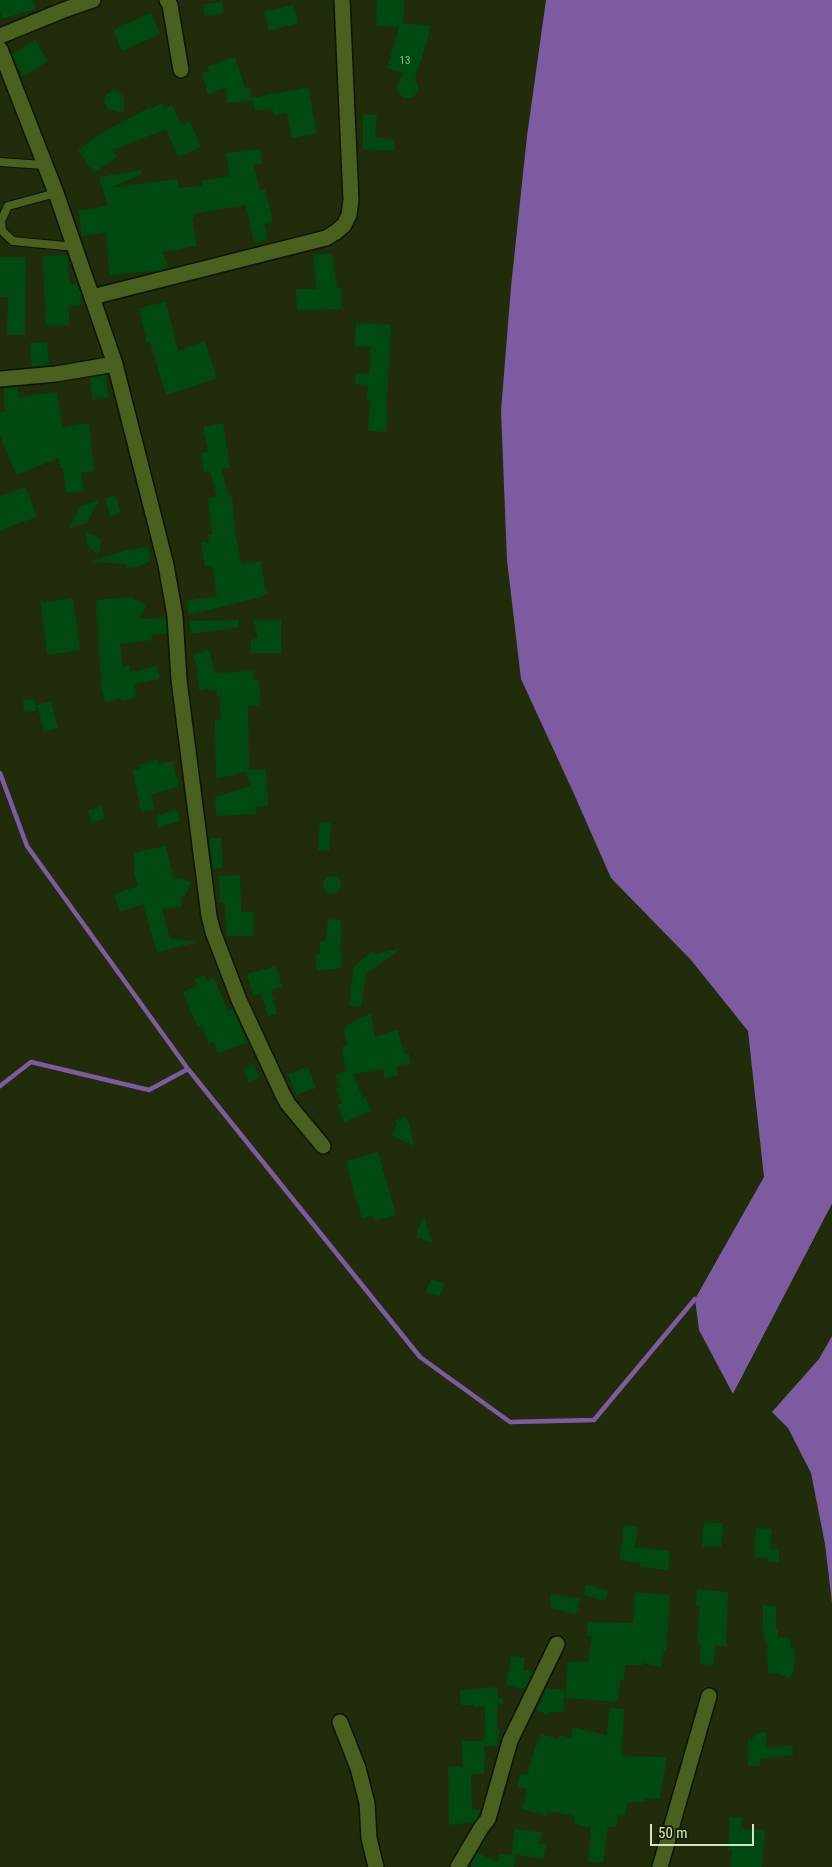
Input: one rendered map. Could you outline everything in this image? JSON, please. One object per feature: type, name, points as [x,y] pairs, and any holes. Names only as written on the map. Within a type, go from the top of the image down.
[{"type":"street","points":[[0,36],[93,0]]},
{"type":"street","points":[[167,0],[170,5],[181,70]]},
{"type":"street","points":[[92,297],[326,238],[344,225],[349,215],[351,200],[342,0]]},
{"type":"street","points":[[0,49],[56,193],[115,364],[168,573],[175,616],[179,680],[209,916],[213,932],[239,1000],[283,1095],[288,1104],[323,1146]]},
{"type":"street","points":[[0,378],[56,374],[115,364]]},
{"type":"street","points":[[458,1867],[488,1819],[510,1741],[557,1644]]},
{"type":"street","points":[[660,1867],[709,1696]]},
{"type":"street","points":[[340,1722],[358,1768],[367,1804],[369,1838],[376,1867]]},
{"type":"lane","points":[[0,162],[44,165]]},
{"type":"lane","points":[[56,193],[8,206],[1,221],[2,231],[13,241],[75,247]]},
{"type":"shaded area","points":[[546,0],[832,0],[832,1204],[733,1394],[699,1330],[695,1299],[764,1177],[748,1031],[691,960],[611,878],[521,679],[507,560],[501,411],[511,287],[527,136]]},
{"type":"shaded area","points":[[832,1336],[832,1603],[825,1544],[811,1473],[788,1428],[772,1412],[819,1359]]},
{"type":"pier","points":[[832,1204],[832,1209],[795,1283],[735,1395],[733,1394]]},
{"type":"building","points":[[0,0],[33,0],[36,9],[2,19]]},
{"type":"building","points":[[377,0],[404,0],[403,23],[430,26],[415,79],[418,91],[412,98],[403,98],[397,90],[403,73],[387,68],[399,27],[376,26]]},
{"type":"building","points":[[222,2],[224,13],[205,16],[203,4]]},
{"type":"building","points":[[294,5],[298,23],[269,31],[264,12]]},
{"type":"building","points":[[151,13],[160,34],[122,51],[113,30]]},
{"type":"building","points":[[35,40],[48,61],[23,77],[12,54]]},
{"type":"building","points":[[235,57],[245,88],[250,88],[251,101],[227,103],[226,88],[208,94],[202,73],[209,71],[207,66]]},
{"type":"building","points":[[308,87],[317,133],[292,138],[287,113],[274,116],[272,108],[255,111],[252,98]]},
{"type":"building","points":[[115,90],[124,99],[123,113],[109,110],[104,103],[106,94]]},
{"type":"building","points":[[162,103],[165,109],[172,105],[182,125],[190,121],[201,147],[178,157],[166,129],[113,150],[117,157],[94,173],[78,150],[102,133],[150,107],[151,109]]},
{"type":"building","points":[[363,114],[377,115],[375,137],[394,140],[395,151],[363,149]]},
{"type":"building","points":[[260,149],[262,164],[254,165],[260,190],[265,189],[273,223],[264,224],[268,240],[254,242],[246,205],[193,214],[197,246],[163,252],[168,268],[152,272],[110,275],[106,232],[82,236],[78,211],[108,206],[99,177],[141,170],[142,174],[110,188],[177,179],[178,188],[202,186],[201,181],[230,176],[226,153]]},
{"type":"building","points":[[332,253],[337,288],[341,288],[342,309],[297,310],[296,289],[317,289],[313,255]]},
{"type":"building","points":[[67,255],[70,284],[77,284],[81,293],[80,306],[69,305],[69,325],[46,326],[43,256]]},
{"type":"building","points":[[0,257],[26,257],[25,335],[7,335],[8,297],[0,297]]},
{"type":"building","points":[[166,302],[178,351],[205,341],[217,378],[166,395],[150,342],[147,343],[139,308]]},
{"type":"building","points":[[356,324],[391,325],[386,432],[368,431],[370,400],[367,400],[368,385],[355,384],[356,373],[369,374],[371,347],[354,346]]},
{"type":"building","points":[[47,342],[49,365],[32,367],[30,343]]},
{"type":"building","points":[[105,375],[109,397],[93,400],[90,378]]},
{"type":"building","points":[[18,387],[19,397],[57,392],[62,428],[89,423],[94,471],[81,473],[84,491],[66,493],[63,468],[60,468],[59,458],[16,475],[0,435],[0,413],[5,411],[4,388]]},
{"type":"building","points":[[223,423],[230,468],[221,469],[229,496],[232,496],[235,531],[241,564],[261,561],[268,594],[189,615],[186,601],[217,596],[212,566],[205,567],[201,541],[209,544],[208,535],[212,535],[208,498],[217,497],[210,471],[204,472],[201,453],[208,452],[203,427]]},
{"type":"building","points":[[26,487],[37,517],[0,530],[0,496]]},
{"type":"building","points":[[115,495],[121,513],[110,516],[105,498]]},
{"type":"building","points":[[99,500],[87,523],[69,528],[81,506]]},
{"type":"building","points":[[86,532],[98,537],[101,541],[98,555],[87,545]]},
{"type":"building","points":[[148,547],[151,561],[140,566],[127,568],[126,564],[91,562],[123,551]]},
{"type":"building","points":[[131,597],[146,605],[139,619],[166,618],[167,634],[151,635],[152,640],[120,644],[123,667],[129,665],[131,672],[157,666],[160,679],[134,684],[137,697],[105,702],[102,691],[96,600]]},
{"type":"building","points":[[73,598],[80,650],[47,655],[41,603]]},
{"type":"building","points":[[239,620],[239,627],[191,634],[189,621]]},
{"type":"building","points":[[254,620],[281,620],[281,653],[251,653],[251,640],[258,638]]},
{"type":"building","points":[[209,650],[215,673],[253,671],[254,680],[259,680],[260,705],[248,706],[249,770],[266,769],[268,806],[256,807],[256,814],[216,816],[215,797],[250,786],[246,772],[216,779],[215,720],[221,720],[220,696],[217,696],[217,690],[209,691],[208,688],[199,690],[197,668],[193,654]]},
{"type":"building","points":[[35,699],[36,711],[24,712],[23,700]]},
{"type":"building","points":[[51,702],[58,728],[44,732],[37,705]]},
{"type":"building","points":[[158,760],[159,764],[173,761],[179,787],[151,794],[154,810],[141,812],[133,770],[140,769],[139,765]]},
{"type":"building","points":[[101,806],[105,818],[92,823],[88,811]]},
{"type":"building","points":[[176,810],[180,821],[158,828],[156,816]]},
{"type":"building","points":[[320,822],[331,823],[329,851],[318,850]]},
{"type":"building","points":[[221,838],[223,868],[213,869],[209,839]]},
{"type":"building","points":[[166,846],[174,879],[180,878],[191,882],[185,896],[181,897],[182,907],[162,909],[170,939],[194,941],[194,943],[157,952],[143,904],[120,912],[114,894],[138,886],[133,868],[135,868],[133,853]]},
{"type":"building","points":[[240,875],[241,912],[254,912],[254,936],[226,936],[225,903],[220,903],[219,876]]},
{"type":"building","points":[[328,876],[336,876],[341,881],[339,892],[328,894],[323,889],[323,881]]},
{"type":"building","points":[[328,919],[341,920],[340,953],[342,968],[317,971],[315,955],[320,954],[320,941],[326,941]]},
{"type":"building","points":[[400,949],[366,974],[361,1007],[349,1006],[354,966],[373,951],[375,954]]},
{"type":"building","points":[[276,966],[282,987],[271,990],[277,1014],[268,1016],[261,993],[253,996],[247,974]]},
{"type":"building","points":[[205,975],[207,981],[214,978],[228,1011],[233,1009],[247,1043],[218,1053],[214,1042],[208,1044],[202,1025],[198,1027],[183,992],[197,986],[194,979]]},
{"type":"building","points":[[371,1013],[375,1037],[397,1030],[405,1054],[409,1054],[411,1064],[396,1066],[398,1075],[384,1078],[383,1069],[353,1074],[362,1097],[365,1096],[371,1111],[344,1122],[338,1105],[342,1103],[336,1088],[340,1087],[335,1075],[346,1071],[342,1047],[347,1046],[344,1030],[347,1025]]},
{"type":"building","points":[[254,1064],[260,1077],[249,1082],[243,1070]]},
{"type":"building","points":[[308,1067],[316,1088],[296,1095],[288,1074]]},
{"type":"building","points":[[406,1117],[414,1146],[392,1135],[397,1125],[395,1120]]},
{"type":"building","points":[[378,1152],[396,1215],[373,1221],[372,1215],[362,1218],[346,1161]]},
{"type":"building","points":[[424,1216],[432,1243],[418,1238],[417,1232]]},
{"type":"building","points":[[431,1279],[445,1284],[439,1297],[426,1292]]},
{"type":"building","points":[[704,1522],[723,1523],[721,1547],[702,1546]]},
{"type":"building","points":[[624,1525],[638,1527],[635,1547],[670,1551],[668,1570],[640,1567],[640,1563],[620,1560]]},
{"type":"building","points":[[756,1528],[772,1529],[770,1549],[779,1549],[779,1562],[768,1562],[768,1557],[754,1558]]},
{"type":"building","points":[[586,1585],[608,1590],[605,1601],[584,1595]]},
{"type":"building","points":[[697,1589],[728,1592],[726,1646],[715,1646],[714,1665],[700,1664],[701,1645],[697,1641],[700,1606],[696,1606]]},
{"type":"building","points":[[635,1592],[670,1595],[666,1650],[664,1650],[661,1667],[642,1663],[642,1665],[625,1665],[624,1680],[620,1679],[618,1702],[565,1698],[568,1662],[588,1661],[592,1637],[587,1636],[588,1622],[633,1623]]},
{"type":"building","points":[[551,1594],[580,1599],[576,1614],[550,1608]]},
{"type":"building","points":[[763,1605],[776,1606],[776,1630],[778,1629],[778,1637],[791,1638],[790,1648],[795,1648],[794,1670],[790,1679],[778,1673],[768,1674],[767,1641],[765,1642],[763,1628]]},
{"type":"building","points":[[511,1656],[525,1658],[523,1670],[533,1672],[525,1689],[506,1685]]},
{"type":"building","points":[[498,1687],[498,1698],[503,1700],[503,1704],[498,1704],[497,1729],[500,1729],[497,1747],[485,1745],[484,1774],[471,1774],[472,1810],[481,1809],[479,1815],[474,1822],[449,1825],[448,1766],[462,1767],[462,1741],[483,1741],[485,1726],[485,1706],[461,1705],[460,1690]]},
{"type":"building","points":[[546,1688],[564,1690],[564,1712],[548,1712],[548,1714],[537,1711]]},
{"type":"building","points":[[609,1708],[624,1709],[622,1756],[667,1757],[660,1799],[645,1798],[646,1801],[627,1803],[625,1816],[618,1815],[616,1827],[608,1827],[603,1863],[588,1861],[591,1828],[575,1824],[574,1816],[548,1811],[547,1816],[522,1809],[527,1789],[517,1787],[520,1774],[527,1775],[537,1741],[539,1742],[541,1734],[558,1739],[560,1735],[571,1738],[573,1727],[607,1735]]},
{"type":"building","points":[[766,1732],[767,1748],[792,1745],[793,1755],[760,1759],[760,1767],[748,1766],[748,1740],[755,1739],[754,1734]]},
{"type":"building","points":[[730,1817],[742,1818],[741,1829],[765,1830],[762,1867],[731,1867],[732,1851],[728,1851]]},
{"type":"building","points":[[514,1829],[542,1832],[539,1844],[546,1845],[543,1859],[512,1854]]},
{"type":"building","points":[[477,1853],[498,1862],[499,1854],[516,1855],[514,1867],[471,1867]]},
{"type":"waterway","points":[[0,773],[27,846],[188,1069],[420,1357],[510,1422],[594,1420],[695,1299]]},
{"type":"waterway","points":[[0,1086],[31,1062],[149,1090],[188,1069]]}]
